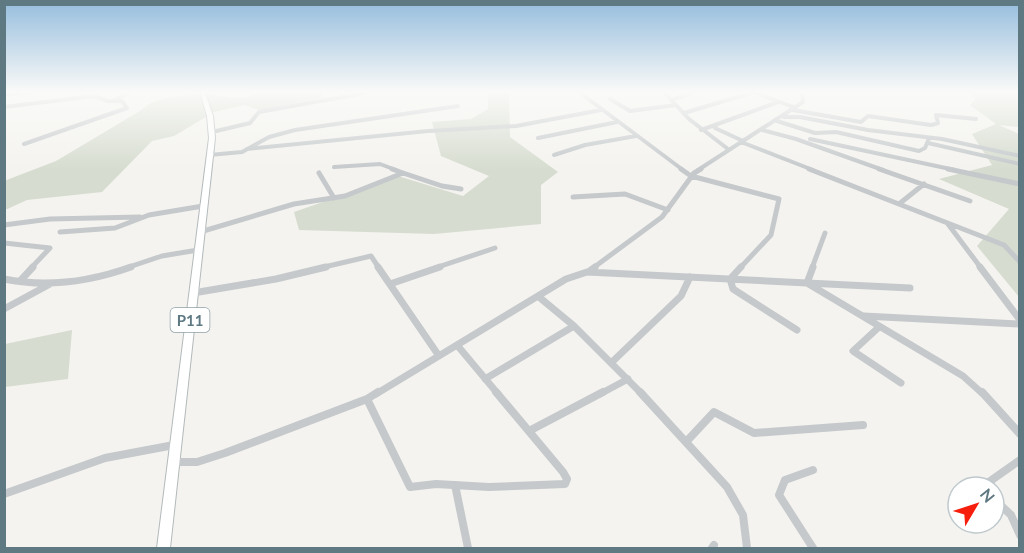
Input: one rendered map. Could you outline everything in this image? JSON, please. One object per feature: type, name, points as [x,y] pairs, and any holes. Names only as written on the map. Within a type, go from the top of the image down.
[{"type":"main road","name":"P11","points":[[163,549],[212,132],[210,118]]},
{"type":"street","points":[[24,144],[103,118]]},
{"type":"street","points":[[212,132],[250,123],[254,118]]},
{"type":"street","points":[[209,155],[238,153],[269,137],[296,130],[378,118]]},
{"type":"street","points":[[247,149],[417,132],[516,126],[560,118]]},
{"type":"street","points":[[611,118],[691,176],[779,199],[771,235],[730,279]]},
{"type":"street","points":[[689,118],[701,130],[728,149]]},
{"type":"street","points":[[701,130],[733,118]]},
{"type":"street","points":[[587,272],[668,210],[681,194],[691,176],[728,149],[782,118]]},
{"type":"street","points":[[804,118],[1020,156]]},
{"type":"street","points":[[839,118],[861,122],[866,118]]},
{"type":"street","points":[[881,118],[931,125],[937,124],[936,118]]},
{"type":"street","points":[[964,118],[976,119]]},
{"type":"street","points":[[777,121],[815,133],[831,131],[919,151]]},
{"type":"street","points":[[538,138],[617,122]]},
{"type":"street","points":[[716,124],[714,128],[742,142],[1004,245],[1020,262]]},
{"type":"street","points":[[762,130],[803,141],[970,201]]},
{"type":"street","points":[[810,139],[815,133]]},
{"type":"street","points":[[554,155],[585,145],[636,136]]},
{"type":"street","points":[[803,141],[810,139],[1020,184]]},
{"type":"street","points":[[918,162],[919,151],[929,141]]},
{"type":"street","points":[[929,141],[1020,164]]},
{"type":"street","points":[[334,167],[380,164],[442,186],[461,189]]},
{"type":"street","points":[[318,173],[334,198]]},
{"type":"street","points":[[200,232],[274,209],[334,198],[403,173]]},
{"type":"street","points":[[899,204],[924,184]]},
{"type":"street","points":[[573,197],[625,194],[668,210]]},
{"type":"street","points":[[4,225],[50,219],[140,217],[203,206]]},
{"type":"street","points":[[60,232],[115,228],[140,217]]},
{"type":"street","points":[[947,224],[1020,322]]},
{"type":"street","points":[[807,283],[825,233]]},
{"type":"street","points":[[4,243],[50,248],[20,281]]},
{"type":"street","points":[[390,284],[495,248]]},
{"type":"street","points":[[4,279],[51,283],[88,280],[176,251],[198,250]]},
{"type":"street","points":[[193,293],[333,267],[367,257],[375,258],[439,356]]},
{"type":"street","points":[[172,462],[197,462],[225,453],[367,399],[570,277],[587,272],[910,288]]},
{"type":"street","points":[[611,363],[681,296],[690,277]]},
{"type":"street","points":[[730,279],[733,289],[797,330]]},
{"type":"street","points":[[4,309],[51,283]]},
{"type":"street","points":[[807,283],[963,376],[1020,434]]},
{"type":"street","points":[[539,297],[574,326],[628,379],[687,442],[738,503],[743,515],[747,549]]},
{"type":"street","points":[[861,316],[1020,322]]},
{"type":"street","points":[[485,378],[574,326]]},
{"type":"street","points":[[879,327],[854,351],[901,382]]},
{"type":"street","points":[[367,399],[410,487],[565,484],[567,479],[563,472],[457,345]]},
{"type":"street","points":[[529,431],[628,379]]},
{"type":"street","points":[[687,442],[714,412],[754,433],[863,425]]},
{"type":"street","points":[[4,494],[105,458],[174,445]]},
{"type":"street","points":[[999,475],[1020,460]]},
{"type":"street","points":[[813,470],[782,480],[778,486],[778,495],[813,549]]},
{"type":"street","points":[[455,485],[468,549]]},
{"type":"street","points":[[1006,510],[1011,515],[1020,535]]},
{"type":"shaded area","points":[[129,118],[204,118],[174,136],[152,141],[102,192],[27,200],[5,210],[4,181],[56,161]]},
{"type":"shaded area","points":[[510,118],[510,137],[558,172],[541,185],[541,224],[434,234],[299,230],[294,212],[398,176],[463,196],[489,176],[441,156],[432,122]]},
{"type":"shaded area","points":[[988,118],[1019,118],[1019,127],[999,125],[1019,134],[1019,297],[977,246],[1009,209],[939,179],[992,165],[972,134],[996,124]]},
{"type":"shaded area","points":[[72,330],[68,379],[5,387],[5,344]]}]
